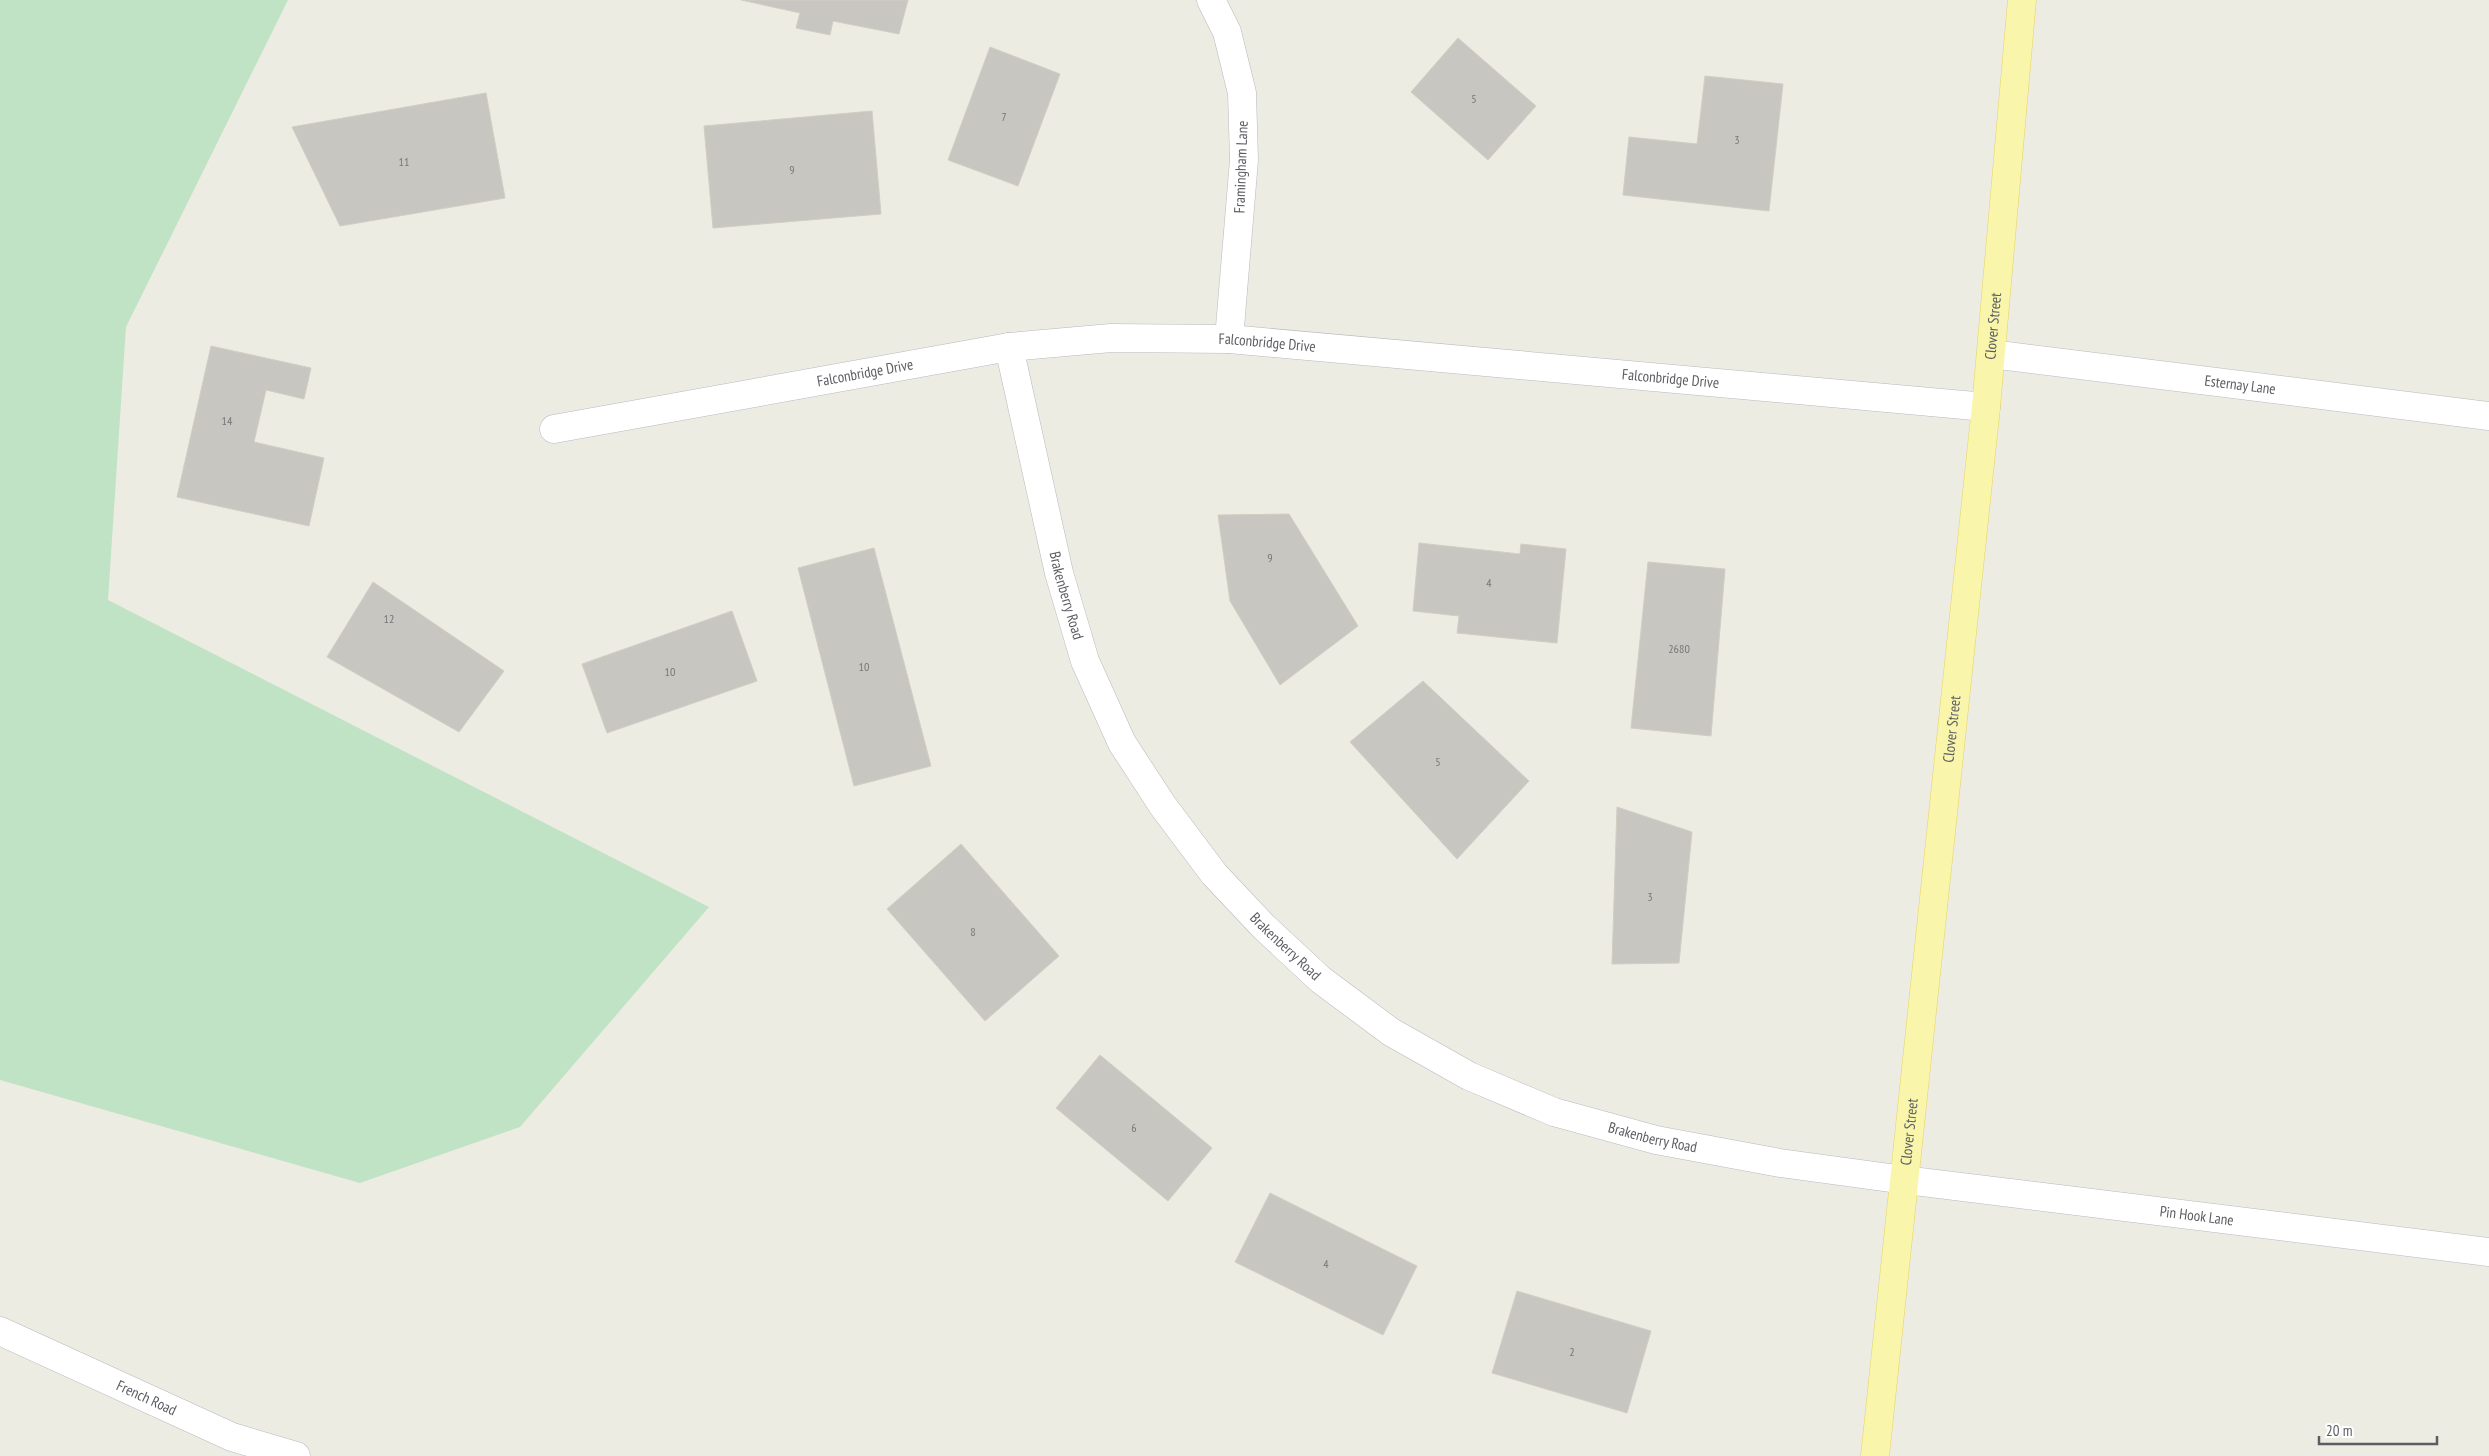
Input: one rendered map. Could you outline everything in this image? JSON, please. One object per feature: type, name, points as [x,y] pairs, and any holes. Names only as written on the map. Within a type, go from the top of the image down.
[{"type":"main road","name":"Clover Street","points":[[1875,1456],[1986,407],[2022,0]]},
{"type":"street","name":"Framingham Lane","points":[[1212,0],[1227,32],[1242,93],[1244,160],[1229,339]]},
{"type":"street","name":"Falconbridge Drive","points":[[554,429],[1009,347],[1111,338],[1229,339],[1986,407]]},
{"type":"street","name":"Brakenberry Road","points":[[1009,347],[1059,573],[1085,661],[1122,743],[1163,806],[1214,874],[1263,926],[1321,980],[1391,1032],[1469,1076],[1554,1112],[1656,1140],[1780,1163],[1905,1180]]},
{"type":"street","name":"Esternay Lane","points":[[1991,354],[2489,416]]},
{"type":"street","name":"Pin Hook Lane","points":[[1905,1180],[2489,1252]]},
{"type":"street","name":"French Road","points":[[0,1331],[232,1437],[296,1456]]},
{"type":"green space","points":[[0,0],[288,0],[126,327],[108,600],[709,907],[520,1127],[360,1183],[0,1080]]},
{"type":"building","points":[[741,0],[908,0],[899,34],[833,21],[830,35],[796,28],[800,13]]},
{"type":"building","points":[[1458,38],[1536,106],[1488,160],[1411,92]]},
{"type":"building","points":[[990,47],[1060,74],[1018,186],[948,160]]},
{"type":"building","points":[[1705,76],[1783,84],[1769,211],[1623,195],[1629,137],[1697,144]]},
{"type":"building","points":[[486,93],[505,198],[340,226],[292,127]]},
{"type":"building","points":[[872,111],[881,214],[713,228],[704,126]]},
{"type":"building","points":[[211,346],[311,368],[304,399],[266,390],[254,442],[324,458],[309,526],[177,497]]},
{"type":"building","points":[[1289,514],[1358,626],[1280,685],[1230,601],[1218,515]]},
{"type":"building","points":[[1419,543],[1520,554],[1521,544],[1566,549],[1557,643],[1457,633],[1459,616],[1413,611]]},
{"type":"building","points":[[874,548],[931,766],[854,786],[798,568]]},
{"type":"building","points":[[1648,562],[1725,569],[1711,736],[1631,728]]},
{"type":"building","points":[[373,582],[504,671],[459,732],[327,657]]},
{"type":"building","points":[[732,611],[757,681],[607,733],[582,664]]},
{"type":"building","points":[[1423,681],[1529,781],[1457,859],[1350,742]]},
{"type":"building","points":[[1617,807],[1692,832],[1679,963],[1612,964]]},
{"type":"building","points":[[961,844],[1059,956],[985,1021],[887,909]]},
{"type":"building","points":[[1100,1055],[1212,1148],[1168,1201],[1056,1108]]},
{"type":"building","points":[[1270,1193],[1417,1266],[1383,1335],[1235,1262]]},
{"type":"building","points":[[1517,1291],[1651,1331],[1627,1413],[1492,1373]]}]
